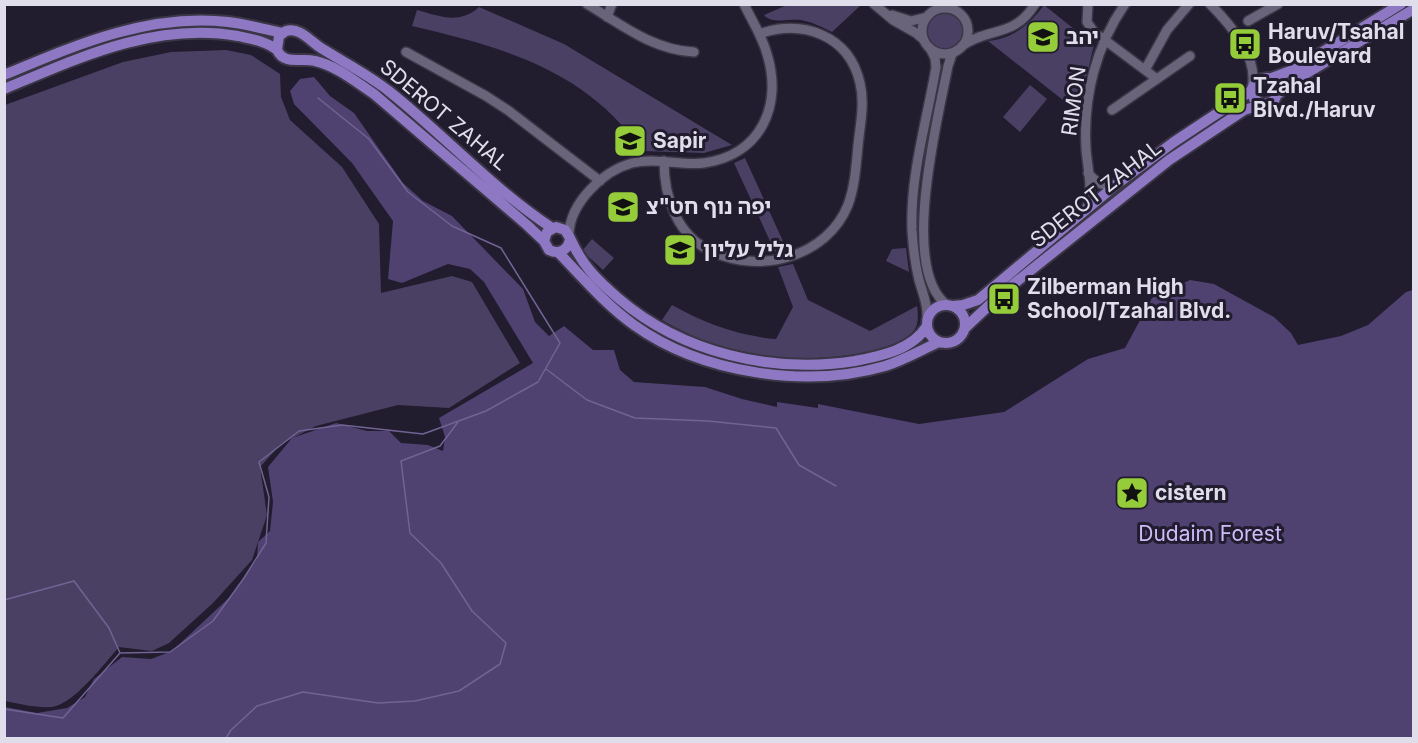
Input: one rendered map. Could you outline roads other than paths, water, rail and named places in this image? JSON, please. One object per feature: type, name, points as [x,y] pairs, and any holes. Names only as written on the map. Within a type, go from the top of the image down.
[{"type":"main road","points":[[1401,4],[1293,70],[1268,79],[1257,80],[1252,89],[1255,100],[1262,104],[1272,102],[1292,82],[1413,9]]},
{"type":"main road","points":[[4,75],[74,46],[145,25],[209,20],[282,33],[295,30],[306,38],[307,48],[302,57],[297,60],[287,60],[282,58],[277,50],[268,43],[226,34],[155,36],[114,46],[4,89]]},
{"type":"main road","points":[[277,50],[277,40],[282,33]]},
{"type":"main road","name":"SDEROT ZAHAL","points":[[306,38],[359,69],[387,89],[526,209],[553,228]]},
{"type":"main road","name":"SDEROT ZAHAL","points":[[297,60],[326,64],[374,94],[544,241]]},
{"type":"main road","points":[[1268,79],[1277,86],[1278,94]]},
{"type":"main road","name":"SDEROT ZAHAL","points":[[950,306],[978,300],[1120,182],[1252,89]]},
{"type":"main road","name":"SDEROT ZAHAL","points":[[965,328],[990,303],[1169,160],[1244,110],[1262,104]]},
{"type":"main road","points":[[553,228],[563,228],[569,235],[579,256],[591,273],[643,318],[689,343],[739,357],[801,365],[851,361],[882,355],[909,344],[920,336],[936,308],[950,306],[964,316],[965,328],[954,342],[939,342],[885,366],[841,375],[784,375],[736,368],[685,353],[637,327],[596,293],[558,252],[549,250],[544,241],[546,233],[553,228]]},
{"type":"main road","points":[[558,252],[567,248],[569,235]]},
{"type":"main road","points":[[927,323],[930,335],[939,342]]},
{"type":"street","points":[[587,4],[632,33],[658,45],[694,52]]},
{"type":"street","points":[[608,17],[612,4]]},
{"type":"street","points":[[553,228],[565,222],[600,181],[631,163],[652,160],[691,164],[715,161],[744,148],[757,135],[766,117],[772,89],[769,61],[744,4]]},
{"type":"street","points":[[874,4],[894,16],[917,21],[933,11],[946,8],[964,19],[977,31],[993,34]]},
{"type":"street","points":[[874,4],[897,23],[918,34],[935,58],[936,67],[915,179],[912,218],[915,257],[927,306],[927,323]]},
{"type":"street","points":[[933,11],[922,30],[928,46],[944,53],[959,49],[967,36],[964,19],[956,4]]},
{"type":"street","points":[[950,306],[936,294],[929,275],[924,212],[927,180],[950,58],[974,39],[1018,24],[1035,4]]},
{"type":"street","points":[[1088,4],[1088,24],[1094,32],[1158,79]]},
{"type":"street","name":"RIMON","points":[[1085,211],[1089,194],[1085,136],[1088,97],[1104,40],[1125,4]]},
{"type":"street","points":[[1145,70],[1167,30],[1189,4]]},
{"type":"street","points":[[1210,4],[1233,31],[1258,73],[1268,79]]},
{"type":"street","points":[[1248,21],[1278,4]]},
{"type":"street","points":[[664,161],[664,182],[675,216],[696,242],[725,258],[762,261],[794,256],[814,247],[837,224],[848,204],[854,180],[862,100],[856,73],[844,52],[819,33],[804,28],[789,27],[759,34]]},
{"type":"street","points":[[406,52],[509,111],[600,181]]},
{"type":"street","points":[[1112,110],[1190,56]]},
{"type":"street","points":[[1248,59],[1253,74],[1252,89]]},
{"type":"street","points":[[1088,173],[1103,185],[1120,182]]},
{"type":"street","points":[[569,235],[571,220],[577,208]]},
{"type":"waterway","points":[[4,709],[63,718],[120,653],[170,652],[213,621],[266,543],[269,497],[259,462],[299,431],[342,425],[423,434],[486,411],[538,382],[560,343],[501,248],[452,226],[408,192],[369,139],[318,98]]},
{"type":"waterway","points":[[546,369],[587,400],[635,418],[708,421],[776,428],[799,465],[836,486]]},
{"type":"waterway","points":[[226,738],[231,730],[257,706],[303,692],[378,703],[415,701],[459,691],[500,664],[506,643],[472,611],[441,563],[410,533],[401,461],[440,446],[458,422]]},
{"type":"waterway","points":[[4,600],[74,581],[109,628],[120,653]]},
{"type":"place","name":"יהב","points":[[1043,37]]},
{"type":"place","name":"Haruv/Tsahal Boulevard","points":[[1245,44]]},
{"type":"place","name":"Tzahal Blvd./Haruv","points":[[1230,98]]},
{"type":"place","name":"Sapir","points":[[630,141]]},
{"type":"place","name":"יפה נוף חט\"צ","points":[[623,207]]},
{"type":"place","name":"גליל עליון","points":[[680,250]]},
{"type":"place","name":"Zilberman High School/Tzahal Blvd.","points":[[1004,299]]},
{"type":"place","name":"cistern","points":[[1132,493]]},
{"type":"park label","name":"Dudaim Forest","points":[[1210,534]]}]
